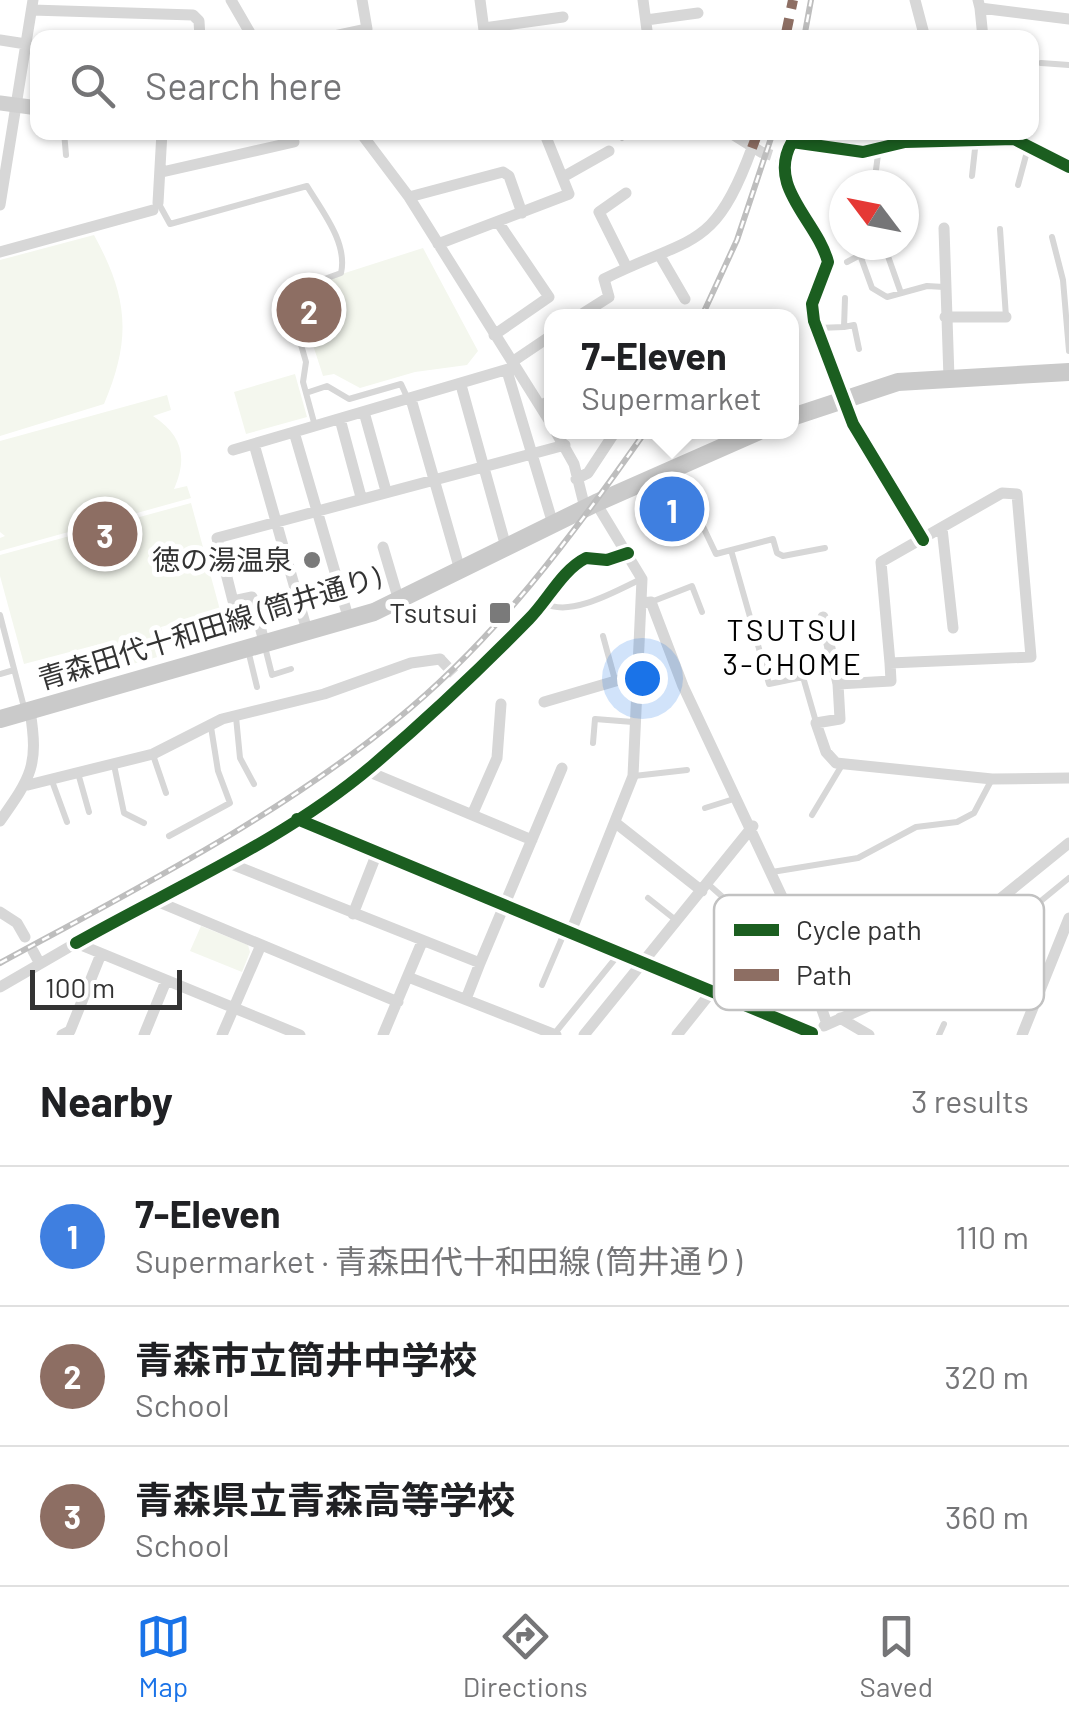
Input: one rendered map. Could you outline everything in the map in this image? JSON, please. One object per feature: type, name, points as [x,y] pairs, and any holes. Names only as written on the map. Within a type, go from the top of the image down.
[{"type":"main road","points":[[799,413],[846,395],[898,382],[1069,372]]},
{"type":"main road","name":"青森田代十和田線 (筒井通り)","points":[[0,718],[349,620],[399,600],[674,466],[740,439]]},
{"type":"street","points":[[231,0],[248,30]]},
{"type":"street","points":[[362,0],[367,29],[362,30]]},
{"type":"street","points":[[480,0],[485,30]]},
{"type":"street","points":[[644,0],[647,30]]},
{"type":"street","points":[[915,0],[923,30]]},
{"type":"street","points":[[982,30],[979,4],[1069,20]]},
{"type":"street","points":[[0,205],[8,105],[33,5],[141,6],[192,15],[199,21],[200,30]]},
{"type":"street","points":[[646,20],[698,12]]},
{"type":"street","points":[[500,30],[563,17]]},
{"type":"street","points":[[0,40],[26,44]]},
{"type":"street","points":[[0,252],[155,206],[162,172],[162,140]]},
{"type":"street","points":[[366,140],[408,197],[511,367],[544,413]]},
{"type":"street","points":[[438,244],[569,194],[548,140]]},
{"type":"street","points":[[591,309],[609,297],[604,280],[687,244],[719,219],[756,150],[741,140]]},
{"type":"street","points":[[807,140],[792,142],[780,158],[783,182],[798,200],[828,262],[812,304],[817,328],[846,395],[853,424],[923,540]]},
{"type":"street","points":[[818,140],[863,152],[884,141]]},
{"type":"street","points":[[1017,140],[1069,167]]},
{"type":"street","points":[[162,172],[294,142]]},
{"type":"street","points":[[564,177],[609,151]]},
{"type":"street","points":[[408,197],[503,172],[509,176],[522,213]]},
{"type":"street","points":[[626,193],[600,215],[626,268]]},
{"type":"street","points":[[494,335],[548,298],[498,222]]},
{"type":"street","points":[[949,378],[944,287],[950,228]]},
{"type":"street","points":[[660,256],[685,298]]},
{"type":"street","points":[[945,317],[1006,317]]},
{"type":"street","points":[[233,450],[461,385],[511,367],[544,341]]},
{"type":"street","points":[[511,367],[552,524]]},
{"type":"street","points":[[461,385],[506,547]]},
{"type":"street","points":[[410,400],[460,570]]},
{"type":"street","points":[[364,412],[386,491]]},
{"type":"street","points":[[340,419],[361,498]]},
{"type":"street","points":[[294,432],[349,620]]},
{"type":"street","points":[[561,439],[590,505],[628,553],[642,579],[646,603],[753,826],[782,895]]},
{"type":"street","points":[[576,479],[588,473],[610,439]]},
{"type":"street","points":[[254,444],[308,634]]},
{"type":"street","points":[[256,648],[252,598],[233,600],[215,540],[316,509],[565,445]]},
{"type":"street","points":[[838,684],[892,680],[890,663],[880,562],[1002,494],[1017,494],[1031,657],[890,663]]},
{"type":"street","points":[[942,528],[954,628]]},
{"type":"street","points":[[383,547],[399,600]]},
{"type":"street","points":[[0,987],[297,819],[367,770],[464,684],[545,603],[578,562],[586,558],[614,559],[628,553]]},
{"type":"street","points":[[568,933],[617,824],[633,776],[636,674],[646,603]]},
{"type":"street","points":[[823,617],[838,684],[840,719],[816,723],[826,752],[842,764],[992,779],[1069,778]]},
{"type":"street","points":[[28,784],[153,754],[236,716],[324,694],[410,663],[440,659]]},
{"type":"street","points":[[454,674],[464,684]]},
{"type":"street","points":[[544,702],[636,674]]},
{"type":"street","points":[[472,814],[497,758],[501,704]]},
{"type":"street","points":[[2,815],[28,784],[36,744],[28,711]]},
{"type":"street","points":[[466,999],[562,768]]},
{"type":"street","points":[[367,770],[532,840]]},
{"type":"street","points":[[297,819],[714,991],[677,1035]]},
{"type":"street","points":[[617,824],[705,887]]},
{"type":"street","points":[[584,1035],[753,826]]},
{"type":"street","points":[[1004,895],[1069,843]]},
{"type":"street","points":[[353,914],[378,853]]},
{"type":"street","points":[[226,862],[480,962]]},
{"type":"street","points":[[154,900],[398,1002]]},
{"type":"street","points":[[0,912],[17,923],[25,937]]},
{"type":"street","points":[[1044,985],[1069,918]]},
{"type":"street","points":[[383,1035],[422,942]]},
{"type":"street","points":[[76,943],[300,1035]]},
{"type":"street","points":[[222,1035],[262,945]]},
{"type":"street","points":[[33,952],[40,964]]},
{"type":"street","points":[[67,1034],[101,954]]},
{"type":"street","points":[[1052,967],[1069,965]]},
{"type":"street","points":[[408,977],[556,1035]]},
{"type":"street","points":[[144,1035],[166,982]]},
{"type":"street","points":[[756,1010],[810,1034],[860,1010]]},
{"type":"street","points":[[823,1010],[827,1024]]},
{"type":"street","points":[[1022,1035],[1033,1010]]},
{"type":"street","points":[[840,1018],[870,1035]]},
{"type":"lane","points":[[1041,63],[1069,65]]},
{"type":"lane","points":[[65,140],[66,155]]},
{"type":"lane","points":[[972,176],[976,140]]},
{"type":"lane","points":[[877,170],[884,141]]},
{"type":"lane","points":[[1018,186],[1030,144]]},
{"type":"lane","points":[[155,206],[170,224],[307,186],[334,230],[344,262],[341,273],[286,293],[306,362],[306,393],[314,426]]},
{"type":"lane","points":[[1000,229],[1006,317]]},
{"type":"lane","points":[[1052,237],[1062,280],[1069,350]]},
{"type":"lane","points":[[848,262],[860,255],[872,288],[887,297],[944,287]]},
{"type":"lane","points":[[889,260],[901,294]]},
{"type":"lane","points":[[844,327],[845,298]]},
{"type":"lane","points":[[817,328],[854,326],[860,349]]},
{"type":"lane","points":[[306,393],[327,386],[349,399],[401,384],[410,400]]},
{"type":"lane","points":[[538,404],[544,401]]},
{"type":"lane","points":[[674,466],[716,554],[773,540],[777,553],[783,556],[825,548]]},
{"type":"lane","points":[[732,550],[769,684],[803,677],[816,723]]},
{"type":"lane","points":[[545,603],[554,609],[581,606],[642,579]]},
{"type":"lane","points":[[646,603],[692,586],[702,612]]},
{"type":"lane","points":[[0,615],[28,711]]},
{"type":"lane","points":[[603,636],[615,682]]},
{"type":"lane","points":[[256,648],[272,675],[291,669]]},
{"type":"lane","points":[[256,648],[257,687]]},
{"type":"lane","points":[[0,674],[14,670]]},
{"type":"lane","points":[[236,716],[240,758],[254,784]]},
{"type":"lane","points":[[592,743],[595,720],[634,722]]},
{"type":"lane","points":[[168,836],[230,803],[218,771],[210,726]]},
{"type":"lane","points":[[153,754],[166,793]]},
{"type":"lane","points":[[114,764],[124,813],[144,823]]},
{"type":"lane","points":[[812,815],[842,764]]},
{"type":"lane","points":[[633,776],[687,770]]},
{"type":"lane","points":[[78,772],[90,812]]},
{"type":"lane","points":[[51,779],[67,822]]},
{"type":"lane","points":[[772,872],[858,858],[916,827],[958,822],[974,813],[992,779]]},
{"type":"lane","points":[[705,808],[739,798]]},
{"type":"lane","points":[[1044,898],[1069,878]]},
{"type":"lane","points":[[705,887],[718,895]]},
{"type":"lane","points":[[648,898],[677,922]]},
{"type":"lane","points":[[542,985],[568,933]]},
{"type":"lane","points":[[556,1035],[619,954]]},
{"type":"lane","points":[[939,1035],[944,1024]]},
{"type":"shaded area","points":[[94,235],[114,278],[122,318],[119,358],[104,404],[0,436],[0,260]]},
{"type":"shaded area","points":[[423,248],[478,351],[467,365],[415,372],[360,388],[334,374],[323,376],[295,289]]},
{"type":"shaded area","points":[[295,374],[307,417],[246,434],[234,392]]},
{"type":"shaded area","points":[[167,395],[171,410],[153,416],[170,431],[180,448],[181,467],[174,489],[187,486],[191,498],[0,551],[0,538],[5,536],[0,532],[0,441]]},
{"type":"shaded area","points":[[191,503],[220,610],[161,627],[168,654],[108,671],[100,644],[24,664],[0,576],[0,555]]},
{"type":"shaded area","points":[[201,926],[248,945],[250,952],[242,972],[190,951]]},
{"type":"tunnel","points":[[761,152],[777,157]]},
{"type":"tunnel","points":[[440,659],[454,674]]},
{"type":"railway","points":[[805,30],[811,0]]},
{"type":"railway","points":[[705,309],[737,240],[770,140]]},
{"type":"railway","points":[[0,963],[254,820],[396,720],[467,656],[531,585],[640,439]]},
{"type":"marked path","points":[[787,30],[793,0]]},
{"type":"marked path","points":[[752,148],[755,140]]},
{"type":"cycle path","points":[[923,540],[853,424],[814,321],[812,304],[828,262],[789,189],[786,158],[792,142],[863,152],[905,142],[978,140]]},
{"type":"cycle path","points":[[1016,140],[1069,167]]},
{"type":"cycle path","points":[[76,943],[266,840],[338,793],[472,676],[577,563],[586,558],[607,560],[628,553]]},
{"type":"cycle path","points":[[297,819],[714,992]]},
{"type":"cycle path","points":[[757,1010],[812,1033]]},
{"type":"place","name":"青森市立筒井中学校","points":[[309,310]]},
{"type":"place","name":"7-Eleven","points":[[672,509]]},
{"type":"place","name":"青森県立青森高等学校","points":[[105,534]]},
{"type":"place","name":"徳の湯温泉","points":[[312,560]]},
{"type":"place","name":"Tsutsui","points":[[500,613]]},
{"type":"district","name":"TSUTSUI 3-CHOME","points":[[793,648]]}]
